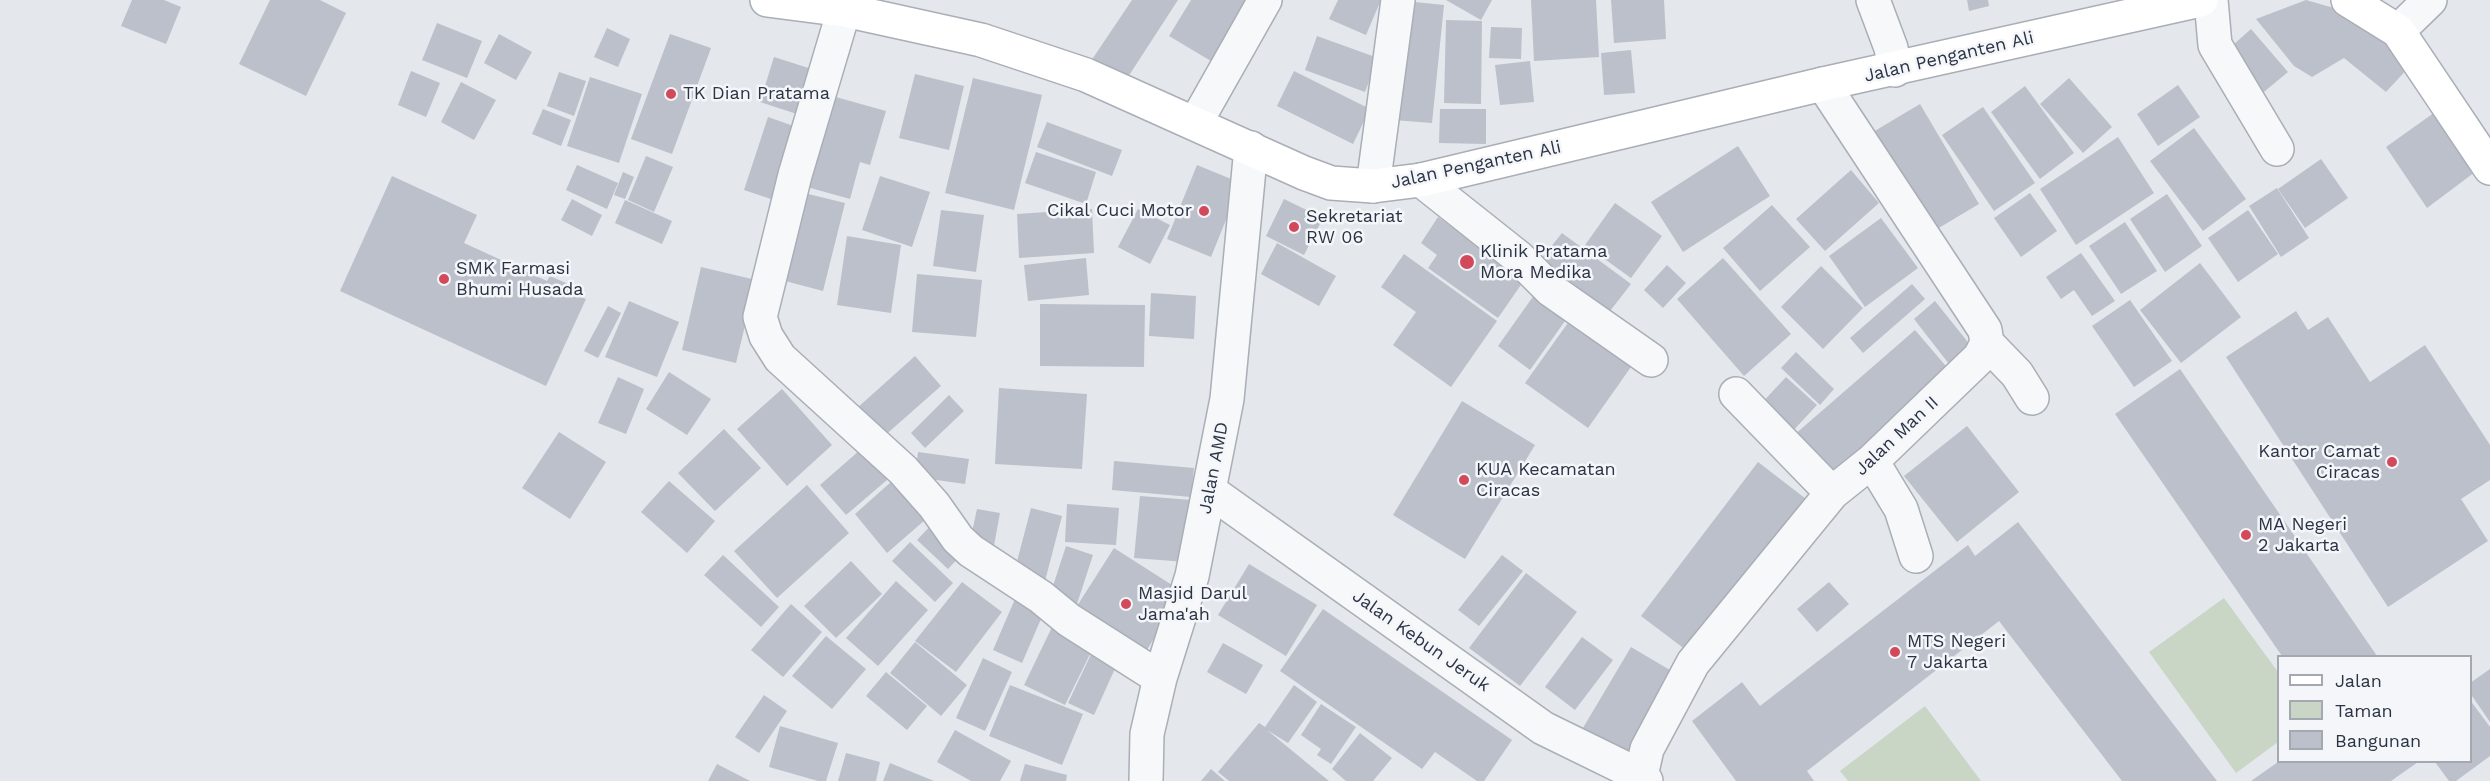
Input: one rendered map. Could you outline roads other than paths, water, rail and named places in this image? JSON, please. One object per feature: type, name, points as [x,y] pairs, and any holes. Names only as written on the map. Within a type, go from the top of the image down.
[{"type":"street","name":"Jalan Penganten Ali","points":[[767,0],[844,10],[981,40],[1086,75],[1196,122],[1304,173],[1331,183],[1373,186],[1421,180],[1823,84],[1895,70],[2201,0]]},
{"type":"street","points":[[1196,122],[1264,0]]},
{"type":"street","points":[[1373,186],[1398,0]]},
{"type":"street","points":[[1873,0],[1892,48],[1895,70]]},
{"type":"street","points":[[2211,0],[2214,45],[2277,149]]},
{"type":"street","points":[[2348,0],[2398,31],[2490,168]]},
{"type":"street","points":[[2398,31],[2430,0]]},
{"type":"street","points":[[844,10],[795,175],[760,317],[766,336],[780,358],[903,470],[934,505],[958,539],[971,551],[1087,632],[1160,678]]},
{"type":"street","points":[[1823,84],[1984,330],[1987,343],[2017,374],[2032,398]]},
{"type":"street","name":"Jalan AMD","points":[[1146,781],[1147,734],[1160,678],[1192,576],[1227,399],[1251,148]]},
{"type":"street","points":[[1421,180],[1518,257],[1551,290],[1652,360]]},
{"type":"street","name":"Jalan Man II","points":[[1644,779],[1647,749],[1693,663],[1832,493],[1872,461],[1980,357],[1987,343]]},
{"type":"street","points":[[1736,394],[1832,493]]},
{"type":"street","points":[[1872,461],[1901,509],[1916,556]]},
{"type":"street","name":"Jalan Kebun Jeruk","points":[[1210,491],[1543,728],[1644,779]]},
{"type":"place","name":"TK Dian Pratama","points":[[671,94]]},
{"type":"place","name":"Cikal Cuci Motor","points":[[1204,211]]},
{"type":"place","name":"Sekretariat RW 06","points":[[1294,227]]},
{"type":"place","name":"Klinik Pratama Mora Medika","points":[[1467,262]]},
{"type":"place","name":"SMK Farmasi Bhumi Husada","points":[[444,279]]},
{"type":"place","name":"Kantor Camat Ciracas","points":[[2392,462]]},
{"type":"place","name":"KUA Kecamatan Ciracas","points":[[1464,480]]},
{"type":"place","name":"MA Negeri 2 Jakarta","points":[[2246,535]]},
{"type":"place","name":"Masjid Darul Jama'ah","points":[[1126,604]]},
{"type":"place","name":"MTS Negeri 7 Jakarta","points":[[1895,652]]}]
